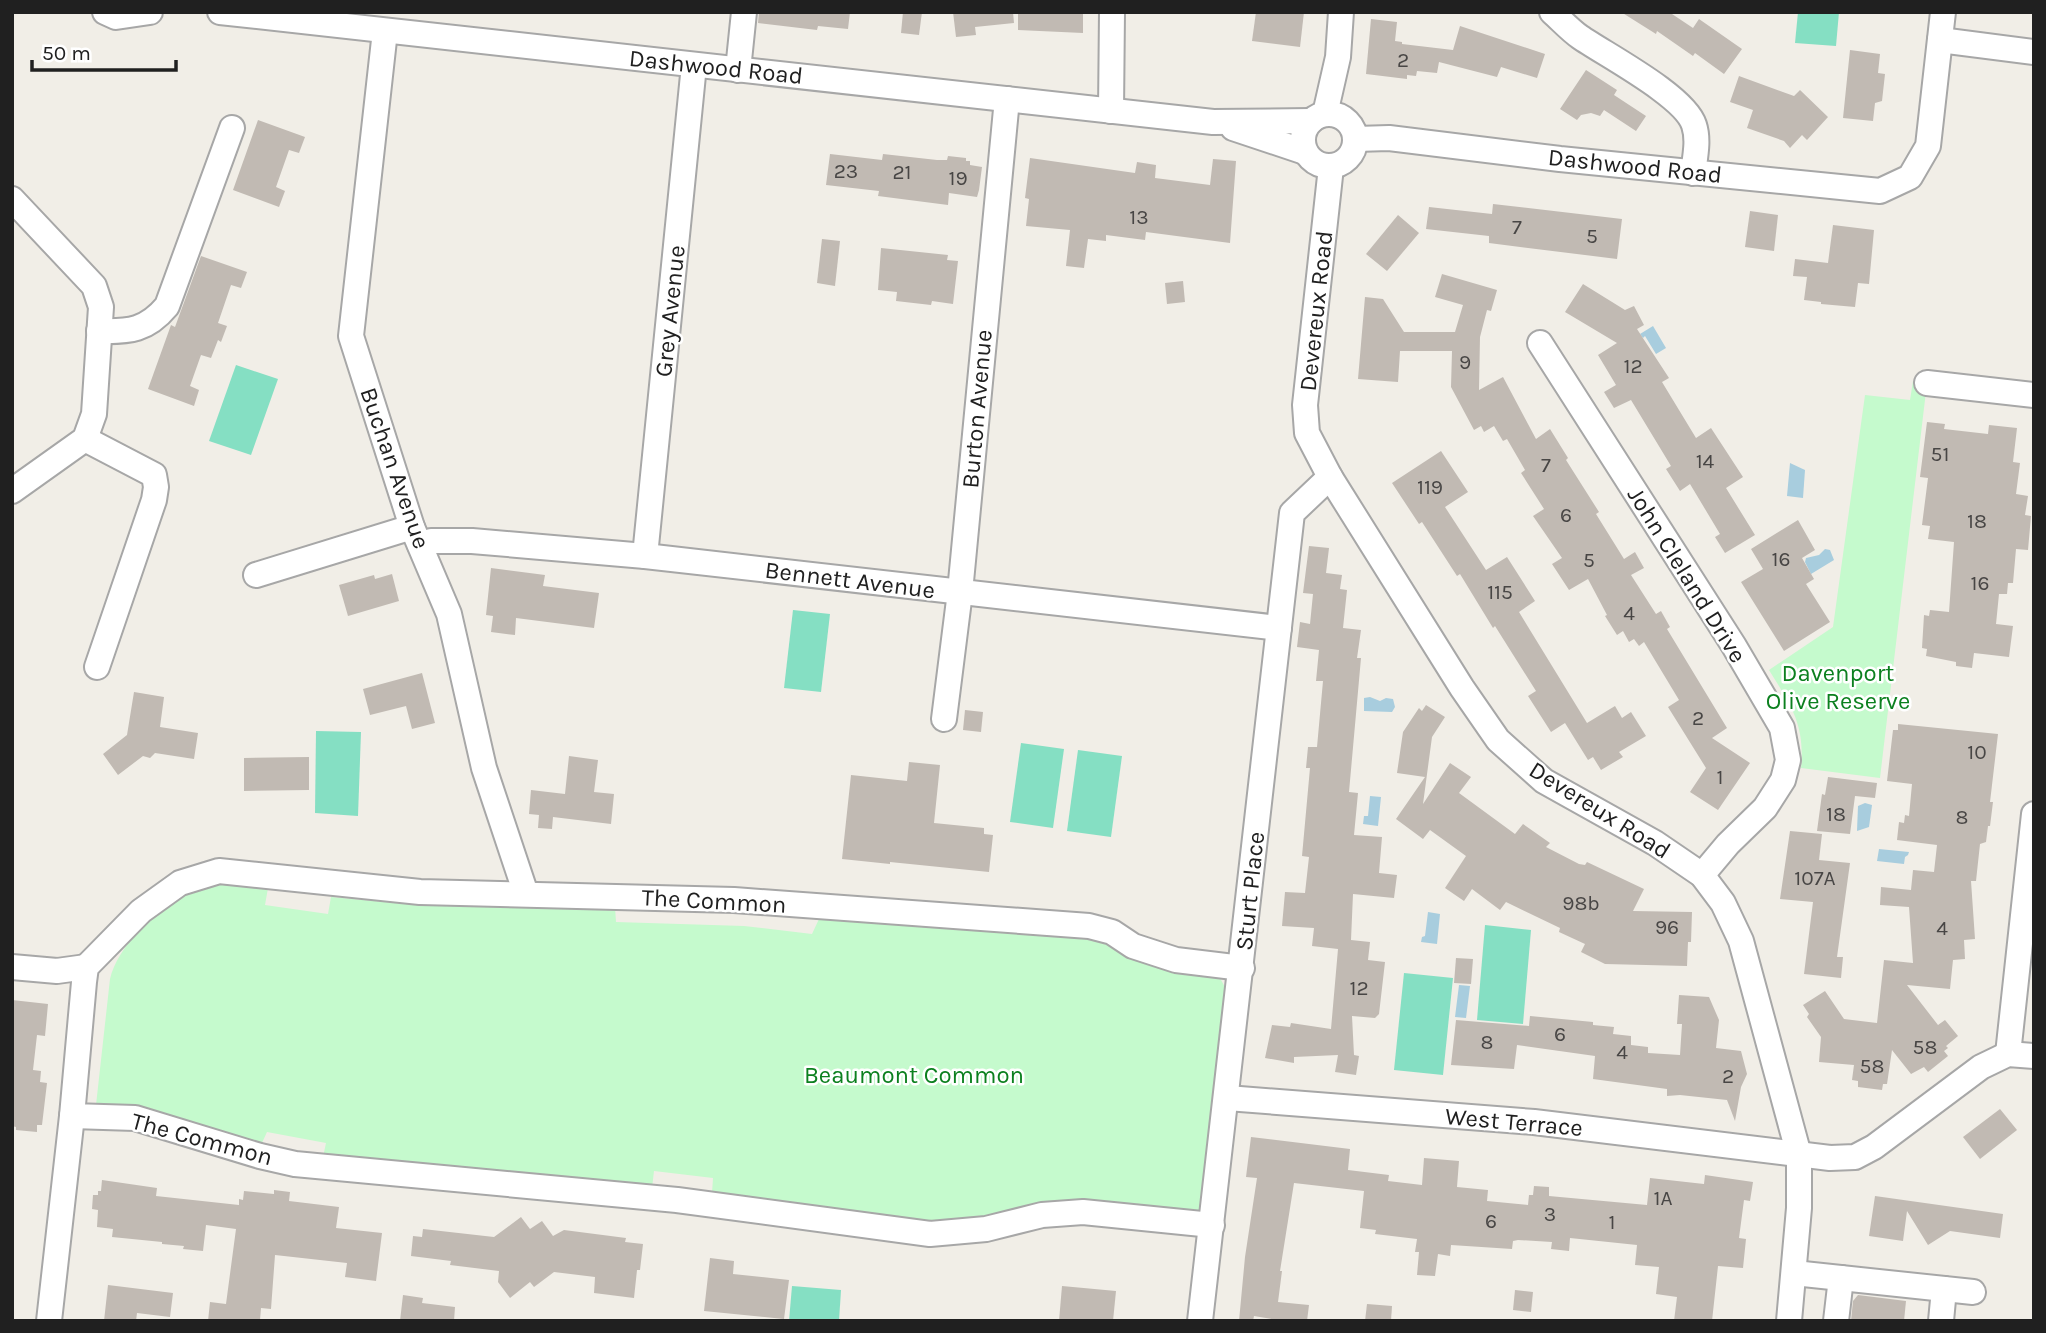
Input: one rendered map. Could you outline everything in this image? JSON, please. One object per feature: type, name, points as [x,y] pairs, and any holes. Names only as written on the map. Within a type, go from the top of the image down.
[{"type":"street","points":[[105,12],[116,17],[150,12]]},
{"type":"street","name":"Dashwood Road","points":[[220,12],[1213,122]]},
{"type":"street","points":[[738,70],[744,12]]},
{"type":"street","points":[[1111,111],[1112,12]]},
{"type":"street","points":[[1305,152],[1303,136],[1318,118],[1338,57],[1341,12]]},
{"type":"street","points":[[1552,12],[1578,35],[1664,92],[1687,111],[1694,125],[1696,138],[1693,173]]},
{"type":"street","points":[[1943,12],[1940,40],[2034,52]]},
{"type":"street","name":"Buchan Avenue","points":[[385,31],[351,336],[416,536],[449,614],[484,768],[526,894]]},
{"type":"street","name":"Dashwood Road","points":[[1356,139],[1389,138],[1693,173],[1880,191],[1910,177],[1928,145],[1940,40]]},
{"type":"street","name":"Grey Avenue","points":[[645,556],[694,65]]},
{"type":"street","name":"Burton Avenue","points":[[944,719],[960,592],[1007,99]]},
{"type":"street","points":[[1342,117],[1349,123],[1356,139],[1352,155],[1339,165],[1331,167],[1318,164],[1305,152],[1213,122],[1342,117]]},
{"type":"street","points":[[99,331],[130,331],[156,320],[167,306],[232,128]]},
{"type":"street","name":"Devereux Road","points":[[1331,167],[1305,405],[1307,433],[1330,477],[1462,688],[1498,740],[1544,781],[1655,843],[1702,874],[1723,903],[1741,941],[1799,1155],[1799,1208],[1789,1321]]},
{"type":"street","points":[[12,199],[94,286],[101,307],[94,414],[85,439],[12,491]]},
{"type":"street","name":"John Cleland Drive","points":[[1540,343],[1734,646],[1782,728],[1788,760],[1783,780],[1765,808],[1702,874]]},
{"type":"street","points":[[1927,383],[2034,395]]},
{"type":"street","points":[[85,439],[154,475],[156,487],[97,667]]},
{"type":"street","name":"Sturt Place","points":[[1200,1321],[1292,513],[1330,477]]},
{"type":"street","name":"Bennett Avenue","points":[[256,575],[416,536],[431,541],[472,541],[645,556],[1279,628]]},
{"type":"street","points":[[2034,814],[2008,1054],[2034,1056]]},
{"type":"street","name":"The Common","points":[[86,967],[151,904],[180,883],[219,872],[420,891],[734,900],[1089,926],[1112,932],[1133,946],[1176,960],[1242,968]]},
{"type":"street","points":[[12,967],[57,971],[86,967],[49,1321]]},
{"type":"street","name":"West Terrace","points":[[1227,1098],[1534,1122],[1799,1155],[1855,1157],[1874,1147],[1981,1067],[2008,1054]]},
{"type":"street","name":"The Common","points":[[72,1116],[135,1118],[295,1164],[677,1200],[930,1234],[986,1229],[1042,1215],[1083,1212],[1212,1225]]},
{"type":"street","points":[[1794,1273],[1973,1292]]},
{"type":"street","points":[[1836,1321],[1841,1278]]},
{"type":"street","points":[[1941,1321],[1944,1289]]},
{"type":"green space","points":[[1798,12],[1839,12],[1836,46],[1795,43]]},
{"type":"green space","points":[[236,365],[278,379],[251,455],[209,441]]},
{"type":"green space","name":"Davenport Olive Reserve","points":[[1913,381],[1927,383],[1880,778],[1801,768],[1799,728],[1769,670],[1833,627],[1865,395],[1910,400]]},
{"type":"green space","points":[[793,610],[830,614],[821,692],[784,688]]},
{"type":"green space","points":[[316,731],[361,732],[358,816],[315,813]]},
{"type":"green space","points":[[1021,743],[1064,749],[1053,828],[1010,822]]},
{"type":"green space","points":[[1078,750],[1122,756],[1111,837],[1067,831]]},
{"type":"green space","name":"Beaumont Common","points":[[220,883],[257,884],[268,888],[265,905],[328,914],[331,897],[406,904],[615,907],[616,922],[744,926],[812,934],[819,919],[1087,937],[1220,978],[1227,991],[1201,1221],[980,1220],[897,1223],[712,1193],[713,1178],[654,1171],[652,1188],[323,1157],[326,1143],[267,1132],[261,1145],[96,1105],[110,979],[121,954],[140,929],[176,898]]},
{"type":"green space","points":[[1485,925],[1531,930],[1523,1024],[1477,1020]]},
{"type":"green space","points":[[1404,973],[1453,978],[1443,1075],[1394,1070]]},
{"type":"green space","points":[[792,1286],[841,1290],[839,1321],[789,1321]]},
{"type":"water","points":[[1653,326],[1666,348],[1656,354],[1645,336],[1643,338],[1640,334]]},
{"type":"water","points":[[1790,463],[1805,470],[1803,498],[1787,496]]},
{"type":"water","points":[[1825,549],[1830,550],[1834,560],[1811,574],[1805,562],[1806,558],[1819,555]]},
{"type":"water","points":[[1364,698],[1380,701],[1393,699],[1395,707],[1392,712],[1364,711]]},
{"type":"water","points":[[1370,796],[1381,797],[1378,826],[1363,824],[1364,816],[1368,816]]},
{"type":"water","points":[[1865,803],[1872,805],[1869,827],[1857,831],[1858,806]]},
{"type":"water","points":[[1879,849],[1909,852],[1904,864],[1877,861]]},
{"type":"water","points":[[1428,912],[1440,914],[1437,944],[1421,942],[1425,936]]},
{"type":"water","points":[[1459,985],[1470,986],[1466,1018],[1455,1017]]},
{"type":"building","points":[[759,12],[850,12],[848,29],[818,26],[817,30],[758,23]]},
{"type":"building","points":[[903,12],[922,12],[919,35],[901,33]]},
{"type":"building","points":[[953,12],[1013,12],[1014,23],[975,27],[976,35],[956,37]]},
{"type":"building","points":[[1018,12],[1083,12],[1083,33],[1018,30]]},
{"type":"building","points":[[1256,12],[1304,12],[1300,47],[1252,41]]},
{"type":"building","points":[[1621,12],[1669,12],[1693,28],[1699,19],[1742,49],[1724,74],[1695,53],[1693,56],[1657,31],[1656,34]]},
{"type":"building","points":[[1371,19],[1397,22],[1395,41],[1402,44],[1453,50],[1460,26],[1545,54],[1537,78],[1501,67],[1497,77],[1439,62],[1437,73],[1417,71],[1416,76],[1407,75],[1407,79],[1366,74]]},
{"type":"building","points":[[1850,50],[1880,54],[1878,73],[1885,74],[1882,101],[1875,103],[1873,121],[1843,118]]},
{"type":"building","points":[[1586,70],[1617,90],[1614,95],[1646,116],[1636,131],[1604,110],[1600,116],[1591,113],[1581,115],[1577,120],[1560,109]]},
{"type":"building","points":[[1739,76],[1794,96],[1800,90],[1828,117],[1807,140],[1802,135],[1790,148],[1784,141],[1747,128],[1753,110],[1730,102]]},
{"type":"building","points":[[258,120],[305,137],[299,153],[289,150],[276,187],[285,191],[279,207],[233,190]]},
{"type":"building","points":[[830,154],[882,160],[883,154],[937,160],[947,160],[948,156],[966,158],[970,165],[982,167],[979,190],[977,197],[949,193],[948,205],[878,196],[879,191],[826,185]]},
{"type":"building","points":[[1030,158],[1135,173],[1137,162],[1156,165],[1155,178],[1210,185],[1213,159],[1236,161],[1230,243],[1146,232],[1145,240],[1106,235],[1106,241],[1088,239],[1084,268],[1066,266],[1070,230],[1026,226],[1029,199],[1025,198]]},
{"type":"building","points":[[1493,204],[1622,219],[1617,259],[1489,243],[1489,236],[1426,229],[1429,207],[1492,214]]},
{"type":"building","points":[[1750,211],[1778,215],[1774,251],[1745,247]]},
{"type":"building","points":[[1398,215],[1419,233],[1387,271],[1366,254]]},
{"type":"building","points":[[1833,225],[1874,230],[1869,284],[1858,283],[1855,307],[1804,300],[1807,277],[1793,276],[1795,259],[1828,263]]},
{"type":"building","points":[[822,239],[840,241],[835,286],[817,283]]},
{"type":"building","points":[[881,248],[948,255],[947,260],[958,261],[953,304],[932,301],[931,305],[896,301],[897,292],[878,290]]},
{"type":"building","points":[[201,256],[247,272],[241,288],[231,285],[218,323],[227,326],[221,342],[218,340],[211,358],[201,355],[190,386],[199,390],[194,406],[148,389],[171,325],[175,327]]},
{"type":"building","points":[[1442,274],[1497,290],[1491,311],[1487,310],[1480,337],[1479,390],[1503,377],[1536,439],[1550,429],[1624,559],[1635,552],[1644,568],[1631,575],[1656,614],[1661,611],[1670,627],[1667,629],[1727,728],[1712,738],[1750,763],[1718,810],[1690,792],[1706,768],[1668,707],[1679,700],[1644,642],[1639,646],[1634,639],[1629,642],[1623,631],[1617,635],[1588,579],[1569,590],[1552,564],[1562,558],[1533,516],[1544,509],[1521,473],[1525,470],[1507,439],[1503,441],[1494,426],[1484,432],[1481,426],[1474,430],[1451,387],[1452,351],[1400,351],[1398,382],[1358,379],[1365,297],[1383,299],[1404,332],[1455,332],[1463,305],[1435,297]]},
{"type":"building","points":[[1183,281],[1185,302],[1167,304],[1165,283]]},
{"type":"building","points":[[1583,284],[1625,310],[1634,306],[1644,325],[1637,329],[1669,378],[1662,382],[1696,438],[1711,428],[1743,477],[1726,488],[1755,535],[1725,553],[1715,537],[1720,534],[1690,484],[1680,491],[1666,469],[1671,466],[1631,400],[1614,408],[1604,392],[1616,385],[1598,355],[1617,343],[1565,312]]},
{"type":"building","points":[[1927,422],[1945,424],[1944,429],[1988,434],[1989,425],[2017,428],[2013,462],[2020,463],[2016,494],[2028,496],[2025,515],[2031,516],[2028,550],[2016,549],[2013,583],[2008,583],[2007,594],[1999,594],[1996,624],[2013,626],[2009,657],[1974,653],[1972,668],[1956,666],[1956,662],[1926,656],[1927,649],[1922,648],[1924,615],[1929,616],[1930,610],[1949,612],[1954,542],[1928,539],[1930,526],[1922,525],[1928,478],[1920,477]]},
{"type":"building","points":[[1441,451],[1468,492],[1445,507],[1486,570],[1507,557],[1535,601],[1519,612],[1587,723],[1615,706],[1622,718],[1631,712],[1646,736],[1619,752],[1623,757],[1601,770],[1593,757],[1588,760],[1565,723],[1551,732],[1528,696],[1536,691],[1495,626],[1493,628],[1460,574],[1457,576],[1422,522],[1419,524],[1392,483]]},
{"type":"building","points":[[1798,520],[1815,550],[1802,558],[1814,579],[1806,584],[1830,622],[1784,651],[1741,582],[1763,569],[1751,549]]},
{"type":"building","points":[[1309,546],[1329,548],[1326,573],[1342,575],[1340,589],[1347,590],[1343,628],[1361,630],[1349,792],[1358,793],[1354,835],[1382,837],[1379,873],[1397,875],[1394,898],[1353,894],[1351,940],[1370,942],[1368,960],[1385,962],[1379,1014],[1375,1018],[1352,1016],[1354,1055],[1359,1056],[1356,1075],[1335,1072],[1338,1055],[1294,1057],[1294,1063],[1265,1058],[1272,1025],[1290,1027],[1291,1023],[1331,1029],[1338,949],[1312,946],[1314,928],[1282,926],[1285,892],[1305,893],[1309,857],[1302,856],[1310,768],[1306,768],[1308,747],[1317,747],[1323,681],[1316,681],[1319,650],[1297,647],[1300,622],[1310,624],[1313,594],[1303,593]]},
{"type":"building","points":[[491,568],[545,575],[543,586],[599,593],[594,628],[516,618],[515,635],[491,632],[493,616],[486,615]]},
{"type":"building","points":[[392,574],[399,601],[348,616],[339,585],[374,575],[375,579]]},
{"type":"building","points":[[422,673],[435,723],[412,729],[406,706],[370,715],[363,689]]},
{"type":"building","points":[[134,692],[164,697],[160,727],[198,733],[194,759],[155,753],[150,758],[143,756],[118,775],[103,754],[127,735]]},
{"type":"building","points":[[1426,705],[1445,717],[1432,737],[1423,804],[1450,763],[1471,777],[1459,793],[1515,834],[1523,824],[1550,843],[1546,847],[1579,864],[1585,865],[1587,862],[1644,889],[1633,911],[1692,912],[1687,966],[1605,964],[1581,952],[1585,944],[1559,932],[1560,928],[1506,902],[1500,910],[1472,889],[1464,901],[1445,888],[1466,856],[1430,830],[1423,839],[1396,819],[1425,777],[1397,773],[1403,732],[1419,708],[1422,711]]},
{"type":"building","points":[[965,710],[983,712],[981,732],[963,730]]},
{"type":"building","points":[[1898,724],[1998,734],[1990,826],[1986,842],[1980,844],[1976,881],[1971,881],[1975,939],[1964,940],[1965,959],[1953,960],[1950,989],[1907,985],[1938,1025],[1945,1020],[1958,1036],[1946,1046],[1948,1048],[1944,1051],[1948,1056],[1928,1072],[1924,1067],[1911,1074],[1892,1050],[1887,1084],[1883,1084],[1882,1090],[1858,1087],[1858,1081],[1852,1080],[1854,1065],[1819,1062],[1821,1037],[1807,1017],[1809,1014],[1803,1005],[1825,991],[1844,1019],[1877,1023],[1884,960],[1913,963],[1909,907],[1880,905],[1881,887],[1911,890],[1913,870],[1934,872],[1937,845],[1897,840],[1899,822],[1904,823],[1905,815],[1909,816],[1912,784],[1887,781],[1893,730],[1898,730]]},
{"type":"building","points":[[569,756],[598,760],[594,792],[614,794],[611,824],[553,817],[552,829],[538,828],[539,815],[529,814],[531,790],[565,794]]},
{"type":"building","points":[[309,757],[309,790],[244,791],[244,758]]},
{"type":"building","points":[[909,762],[940,765],[934,823],[984,828],[984,834],[993,835],[989,872],[842,859],[851,775],[907,781]]},
{"type":"building","points":[[1828,777],[1877,783],[1875,798],[1855,796],[1850,834],[1817,831],[1822,794],[1825,795]]},
{"type":"building","points":[[1790,831],[1822,834],[1819,860],[1850,863],[1837,957],[1843,957],[1841,978],[1804,974],[1813,902],[1780,899]]},
{"type":"building","points":[[1456,958],[1473,959],[1471,984],[1454,983]]},
{"type":"building","points":[[1679,995],[1709,997],[1719,1020],[1716,1048],[1741,1051],[1747,1074],[1741,1087],[1735,1121],[1727,1100],[1667,1096],[1667,1089],[1593,1079],[1595,1056],[1517,1045],[1514,1069],[1451,1065],[1456,1020],[1529,1026],[1530,1016],[1593,1022],[1593,1025],[1614,1027],[1613,1034],[1631,1036],[1631,1045],[1648,1047],[1648,1053],[1680,1055],[1682,1024],[1677,1024]]},
{"type":"building","points":[[12,1000],[48,1004],[45,1036],[37,1035],[33,1070],[41,1071],[40,1082],[47,1083],[42,1125],[37,1125],[37,1132],[16,1130],[16,1127],[12,1126]]},
{"type":"building","points":[[2000,1109],[2017,1130],[1980,1159],[1963,1137]]},
{"type":"building","points":[[1251,1137],[1350,1149],[1348,1170],[1389,1175],[1388,1181],[1422,1185],[1424,1158],[1459,1161],[1457,1187],[1488,1190],[1487,1201],[1528,1205],[1534,1186],[1549,1187],[1549,1196],[1647,1205],[1650,1178],[1704,1184],[1705,1175],[1753,1182],[1750,1201],[1744,1200],[1739,1238],[1746,1239],[1743,1268],[1718,1266],[1712,1321],[1674,1321],[1677,1297],[1656,1294],[1659,1267],[1635,1265],[1637,1245],[1570,1238],[1569,1251],[1551,1249],[1552,1242],[1518,1240],[1513,1241],[1512,1249],[1451,1245],[1450,1256],[1438,1254],[1435,1276],[1417,1275],[1417,1239],[1375,1234],[1376,1230],[1360,1228],[1364,1191],[1294,1183],[1280,1271],[1278,1302],[1309,1305],[1307,1321],[1284,1321],[1254,1316],[1253,1321],[1239,1321],[1257,1178],[1246,1177]]},
{"type":"building","points":[[102,1180],[157,1188],[156,1196],[239,1205],[244,1191],[274,1194],[274,1190],[290,1192],[289,1201],[339,1207],[336,1228],[382,1233],[376,1281],[345,1277],[347,1263],[275,1255],[271,1309],[261,1308],[260,1320],[208,1321],[210,1302],[226,1304],[236,1229],[206,1225],[203,1251],[183,1249],[184,1246],[162,1242],[112,1237],[113,1229],[97,1227],[98,1210],[92,1209],[93,1195],[98,1195],[98,1191],[101,1191]]},
{"type":"building","points":[[1875,1196],[2003,1214],[2000,1238],[1950,1231],[1928,1245],[1907,1211],[1903,1241],[1869,1236]]},
{"type":"building","points":[[521,1217],[530,1229],[542,1221],[553,1236],[564,1230],[626,1238],[625,1242],[643,1244],[634,1298],[594,1293],[595,1277],[554,1272],[534,1287],[530,1282],[510,1298],[498,1282],[499,1271],[450,1265],[451,1261],[411,1256],[413,1236],[422,1237],[423,1229],[494,1237]]},
{"type":"building","points":[[710,1258],[734,1261],[733,1274],[789,1280],[784,1319],[704,1311]]},
{"type":"building","points":[[108,1285],[173,1293],[170,1317],[137,1313],[136,1321],[104,1321]]},
{"type":"building","points":[[1062,1286],[1116,1291],[1113,1321],[1059,1321]]},
{"type":"building","points":[[1515,1290],[1533,1292],[1531,1312],[1513,1310]]},
{"type":"building","points":[[403,1295],[423,1298],[422,1303],[455,1307],[454,1321],[400,1321]]},
{"type":"building","points":[[1858,1295],[1906,1301],[1904,1321],[1851,1321],[1853,1301]]},
{"type":"building","points":[[1367,1304],[1392,1306],[1391,1321],[1365,1321]]}]
